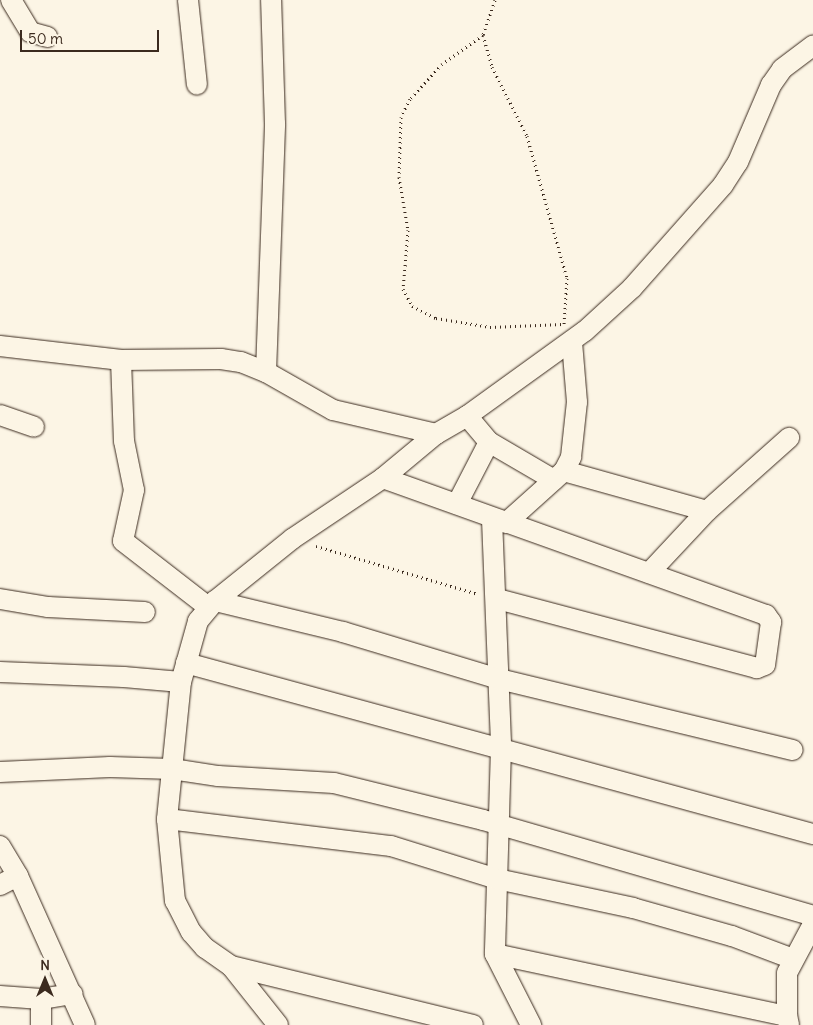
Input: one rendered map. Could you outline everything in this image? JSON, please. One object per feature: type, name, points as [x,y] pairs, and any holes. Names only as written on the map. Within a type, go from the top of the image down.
[{"type":"street","points":[[11,0],[30,32],[47,37]]},
{"type":"street","points":[[188,0],[197,86]]},
{"type":"street","points":[[266,372],[274,124],[271,0]]},
{"type":"street","points":[[278,1025],[231,966],[195,937],[175,901],[167,819],[181,682],[198,621],[211,604],[292,539],[383,478],[436,434],[466,416],[632,288],[722,186],[738,162],[771,85],[782,69],[813,46]]},
{"type":"street","points":[[499,521],[559,475],[572,457],[576,426],[572,336]]},
{"type":"street","points":[[0,346],[121,360],[221,359],[241,362],[266,372],[333,410],[436,434]]},
{"type":"street","points":[[121,360],[124,441],[134,490],[123,541],[211,604],[343,632],[499,679],[793,750]]},
{"type":"street","points":[[0,415],[34,427]]},
{"type":"street","points":[[466,416],[490,442],[559,475],[706,511]]},
{"type":"street","points":[[649,572],[706,511],[790,438]]},
{"type":"street","points":[[457,504],[490,442]]},
{"type":"street","points":[[383,478],[770,617],[764,667],[498,599]]},
{"type":"street","points":[[499,521],[498,599],[501,825],[495,954],[531,1025]]},
{"type":"street","points":[[0,599],[48,607],[145,612]]},
{"type":"street","points":[[186,663],[813,834]]},
{"type":"street","points":[[0,672],[124,676],[181,682]]},
{"type":"street","points":[[0,772],[110,767],[172,769],[218,776],[334,783],[501,825],[813,916]]},
{"type":"street","points":[[167,819],[391,846],[497,879],[633,908],[732,936],[793,959]]},
{"type":"street","points":[[0,846],[18,876],[85,1025]]},
{"type":"street","points":[[0,885],[18,876]]},
{"type":"street","points":[[495,954],[788,1021],[785,982],[793,959],[813,924]]},
{"type":"street","points":[[231,966],[473,1025]]},
{"type":"street","points":[[0,996],[42,999],[72,994]]},
{"type":"street","points":[[41,1025],[42,999]]},
{"type":"path","points":[[483,35],[442,64],[410,99],[400,117],[399,177],[408,230],[403,289],[412,306],[436,318],[490,328],[572,336],[567,278],[528,136],[492,67],[483,35],[495,0]]},
{"type":"path","points":[[292,539],[498,599]]}]
